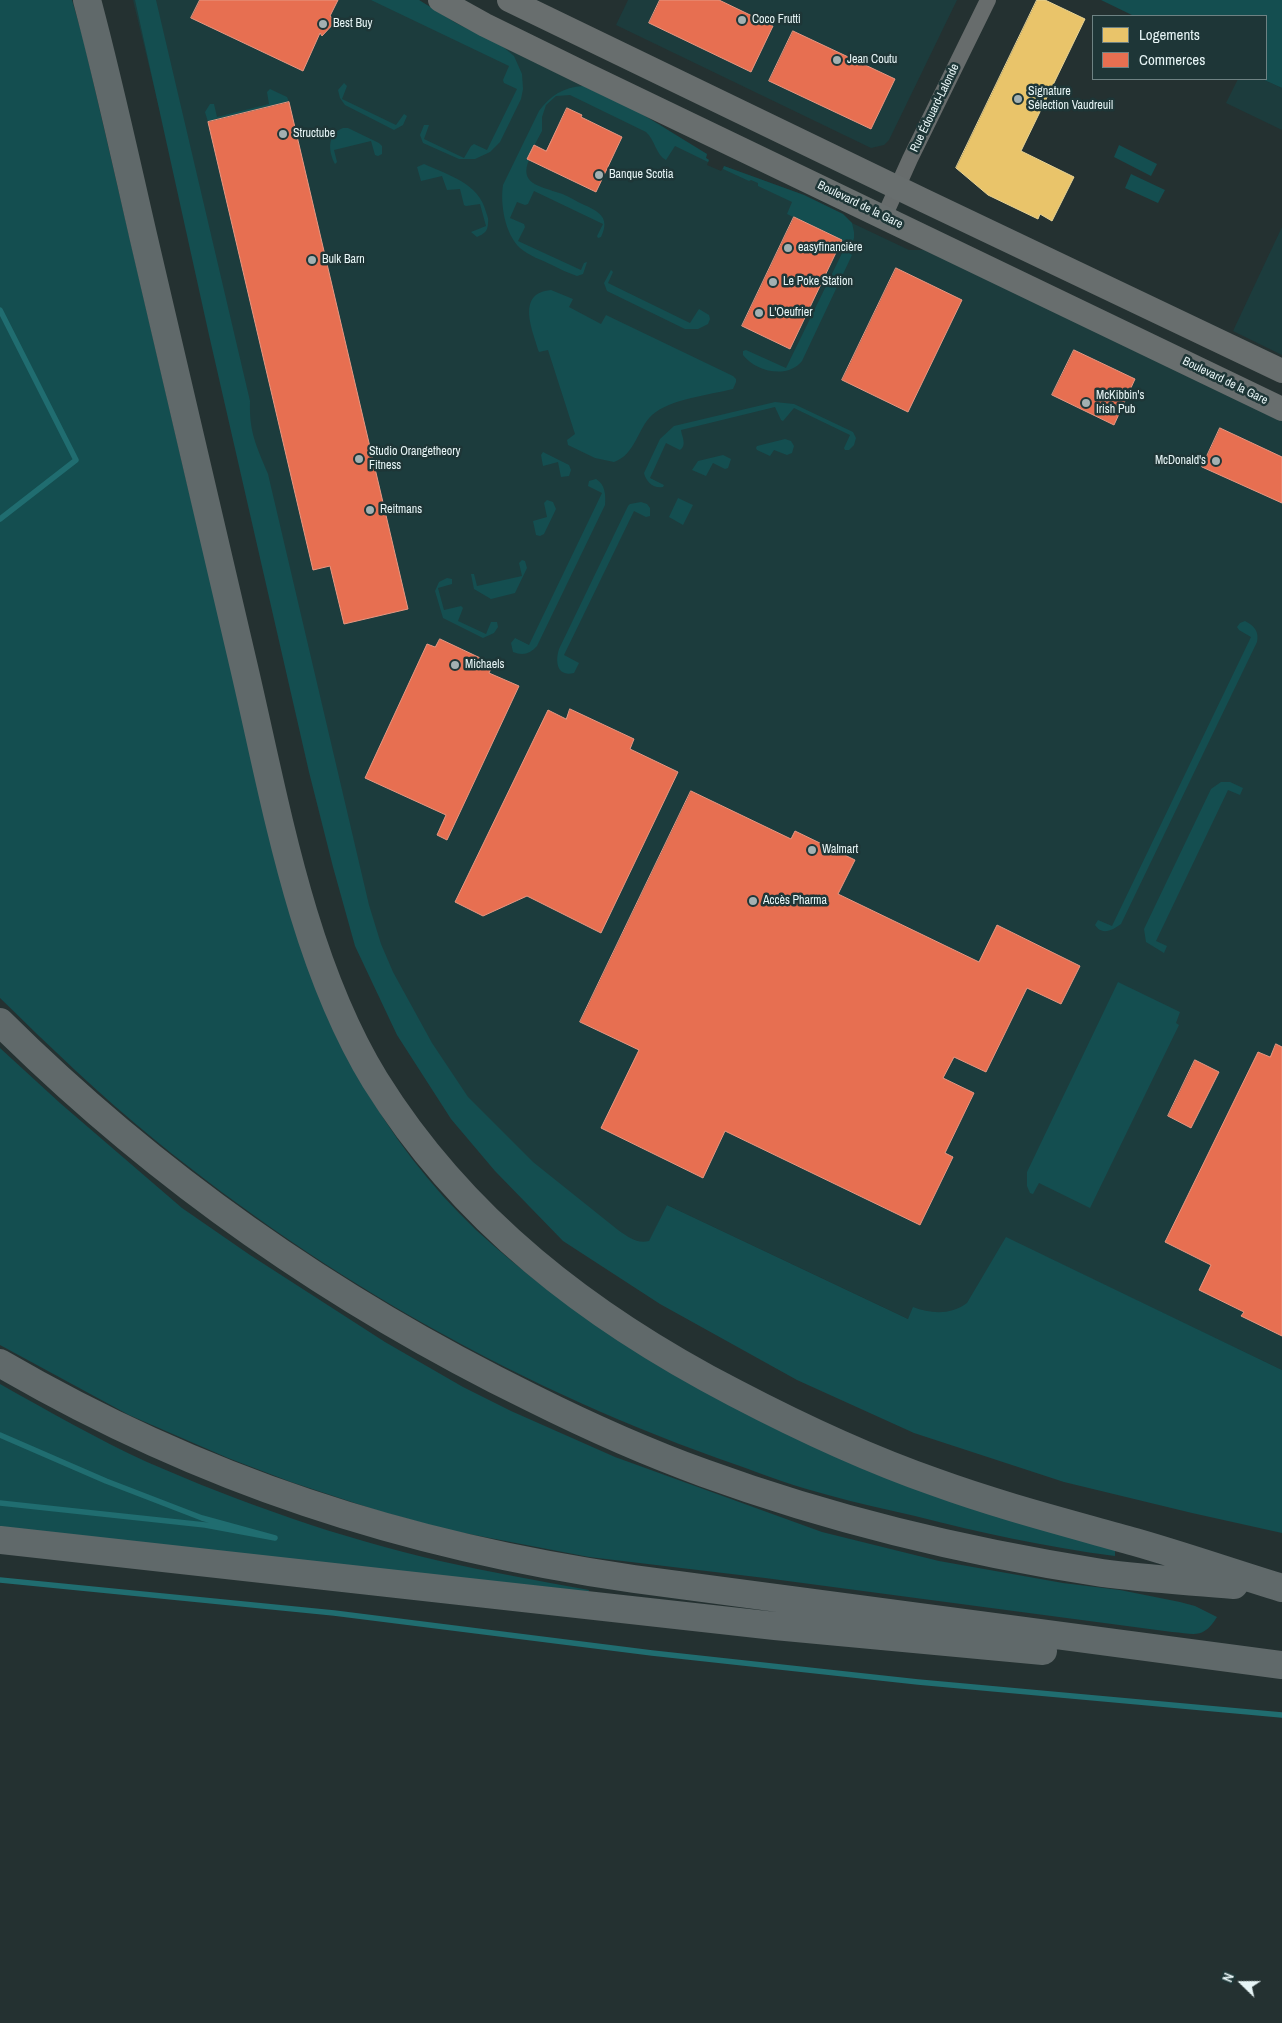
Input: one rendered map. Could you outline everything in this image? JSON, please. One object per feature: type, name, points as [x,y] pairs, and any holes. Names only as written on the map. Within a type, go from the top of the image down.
[{"type":"highway","points":[[87,0],[275,799],[311,935],[339,1009],[356,1044],[372,1074],[418,1143],[482,1216],[549,1275],[636,1336],[730,1391],[830,1440],[933,1482],[1282,1588]]},
{"type":"highway","points":[[0,1022],[111,1124],[211,1203],[280,1252],[364,1306],[455,1359],[559,1412],[615,1437],[703,1473],[780,1500],[918,1538],[999,1555],[1106,1573],[1282,1588]]},
{"type":"highway","points":[[0,1363],[115,1425],[207,1467],[326,1510],[454,1546],[560,1568],[1282,1665]]},
{"type":"highway","points":[[0,1540],[775,1626],[1282,1673]]},
{"type":"main road","name":"Boulevard de la Gare","points":[[440,0],[518,41],[1282,409]]},
{"type":"main road","points":[[509,0],[897,188],[1282,371]]},
{"type":"street","name":"Rue Édouard-Lalonde","points":[[884,217],[988,0]]},
{"type":"shaded area","points":[[0,0],[72,0],[83,38],[184,471],[294,925],[328,1015],[348,1058],[398,1140],[427,1178],[459,1213],[494,1246],[564,1301],[637,1352],[1115,1548],[1115,1556],[989,1534],[849,1501],[805,1488],[659,1436],[581,1403],[506,1367],[432,1328],[360,1286],[289,1240],[221,1191],[155,1140],[115,1106],[0,998]]},
{"type":"shaded area","points":[[133,0],[419,0],[456,23],[659,124],[691,146],[707,154],[706,158],[709,160],[707,165],[721,171],[724,166],[804,195],[843,214],[852,223],[909,250],[926,250],[1282,421],[1282,1370],[1044,1256],[995,1360],[667,1205],[636,1270],[587,1238],[412,1038],[331,819]]},
{"type":"shaded area","points":[[135,0],[156,0],[250,401],[252,430],[268,474],[369,905],[381,944],[393,972],[432,1043],[468,1097],[533,1162],[618,1230],[637,1241],[649,1241],[667,1205],[908,1319],[913,1307],[941,1312],[954,1310],[967,1303],[1006,1237],[1282,1370],[1282,1533],[1064,1482],[914,1433],[797,1380],[660,1304],[563,1241],[495,1171],[451,1119],[397,1035],[355,946],[309,772]]},
{"type":"shaded area","points":[[371,0],[419,0],[456,23],[502,46],[514,56],[522,74],[523,89],[521,99],[500,142],[490,152],[475,159],[459,159],[423,143],[420,135],[424,125],[429,125],[424,139],[464,158],[474,144],[487,150],[517,89],[504,83],[503,80],[509,66]]},
{"type":"shaded area","points":[[628,0],[957,0],[889,140],[884,145],[871,148],[616,25]]},
{"type":"shaded area","points":[[1101,0],[1282,0],[1282,88],[1264,80],[1267,80],[1267,15],[1132,15]]},
{"type":"shaded area","points":[[1238,80],[1264,80],[1282,88],[1282,130],[1226,103]]},
{"type":"shaded area","points":[[344,83],[347,86],[342,99],[396,125],[404,114],[407,116],[403,125],[394,130],[345,105],[340,98],[338,90]]},
{"type":"shaded area","points":[[583,86],[637,111],[707,154],[706,158],[709,160],[708,162],[675,146],[666,160],[660,155],[646,132],[570,95],[556,96],[546,105],[542,117],[542,131],[527,159],[529,160],[527,174],[529,179],[537,185],[565,195],[596,211],[603,218],[604,230],[601,237],[598,238],[597,236],[603,224],[534,191],[528,204],[525,205],[517,202],[510,218],[524,224],[525,227],[518,241],[581,270],[584,263],[587,262],[583,274],[577,276],[531,256],[520,248],[507,227],[502,193],[503,185],[539,111],[548,101],[563,90]]},
{"type":"shaded area","points":[[270,89],[287,97],[289,102],[208,122],[205,112],[210,104],[214,104],[217,117],[269,104],[267,92]]},
{"type":"shaded area","points":[[343,128],[348,128],[379,143],[382,146],[382,154],[375,155],[371,141],[334,150],[337,162],[335,164],[331,154],[330,143],[334,134]]},
{"type":"shaded area","points":[[1119,145],[1157,164],[1151,176],[1114,157]]},
{"type":"shaded area","points":[[424,164],[461,181],[477,194],[488,219],[487,228],[484,233],[477,237],[471,232],[486,226],[480,204],[464,205],[460,189],[447,190],[442,176],[421,181],[417,167]]},
{"type":"shaded area","points":[[724,166],[804,195],[843,214],[852,223],[854,238],[849,253],[852,255],[802,361],[796,367],[789,370],[772,371],[756,366],[743,355],[743,351],[746,350],[786,368],[847,243],[787,214],[792,202],[758,186],[758,183],[723,169]]},
{"type":"shaded area","points":[[1131,174],[1165,190],[1158,203],[1125,188]]},
{"type":"shaded area","points":[[1282,227],[1282,355],[1233,331]]},
{"type":"shaded area","points":[[611,270],[613,272],[608,283],[690,323],[699,309],[709,315],[708,324],[698,329],[685,329],[607,291],[604,283]]},
{"type":"shaded area","points":[[551,290],[573,299],[569,307],[601,324],[606,315],[733,376],[736,382],[733,389],[679,401],[660,410],[647,421],[627,453],[614,462],[595,458],[568,445],[567,440],[575,434],[548,350],[539,352],[529,314],[533,298],[540,293]]},
{"type":"shaded area","points":[[775,402],[794,404],[853,432],[856,438],[854,445],[849,450],[845,450],[844,448],[850,435],[794,408],[783,421],[775,407],[681,430],[684,441],[682,448],[680,450],[666,443],[650,478],[664,485],[663,487],[654,486],[647,479],[644,473],[660,439],[674,426]]},
{"type":"shaded area","points":[[785,439],[791,441],[794,446],[792,453],[787,455],[774,450],[770,456],[756,448],[757,446]]},
{"type":"shaded area","points":[[543,452],[569,465],[571,470],[569,476],[561,477],[558,462],[543,466],[541,455]]},
{"type":"shaded area","points":[[723,455],[731,459],[728,468],[725,469],[713,463],[706,476],[692,470],[698,461]]},
{"type":"shaded area","points":[[596,479],[604,490],[605,505],[537,646],[526,654],[513,652],[511,643],[515,638],[529,645],[602,493],[588,486],[589,481]]},
{"type":"shaded area","points":[[678,498],[693,505],[683,525],[669,517]]},
{"type":"shaded area","points":[[547,500],[553,502],[556,509],[544,534],[536,535],[533,521],[547,517],[544,503]]},
{"type":"shaded area","points":[[641,502],[647,504],[650,508],[650,516],[646,517],[634,511],[564,655],[579,663],[574,673],[564,673],[559,667],[557,659],[559,649],[628,506]]},
{"type":"shaded area","points":[[522,560],[525,561],[527,568],[515,593],[491,599],[474,589],[471,574],[474,574],[477,586],[522,576],[519,563]]},
{"type":"shaded area","points":[[447,578],[452,579],[452,584],[438,588],[444,610],[461,606],[463,608],[458,621],[486,634],[491,622],[497,622],[498,627],[494,633],[483,638],[443,618],[435,591],[439,582]]},
{"type":"shaded area","points":[[1245,621],[1256,630],[1257,642],[1121,924],[1108,931],[1101,930],[1095,925],[1098,920],[1112,926],[1251,637],[1237,627]]},
{"type":"shaded area","points":[[1221,782],[1230,782],[1243,788],[1240,795],[1228,790],[1156,941],[1167,946],[1164,953],[1146,942],[1144,929],[1211,789]]},
{"type":"shaded area","points":[[1118,982],[1180,1012],[1176,1023],[1179,1025],[1090,1208],[1039,1183],[1033,1194],[1030,1193],[1027,1186],[1027,1172]]},
{"type":"shaded area","points":[[0,1048],[60,1103],[182,1208],[250,1255],[385,1342],[463,1387],[511,1411],[615,1457],[822,1532],[939,1561],[1063,1583],[1120,1590],[1180,1602],[1195,1606],[1217,1617],[1203,1632],[1187,1634],[765,1578],[589,1557],[448,1530],[379,1511],[291,1482],[228,1458],[129,1415],[0,1345]]},
{"type":"shaded area","points":[[0,1384],[128,1453],[218,1492],[365,1542],[477,1569],[589,1590],[588,1596],[0,1528]]},
{"type":"building: Logements","name":"Signature Sélection Vaudreuil","points":[[1037,0],[1045,0],[1085,19],[1021,151],[1074,177],[1052,221],[1040,214],[1038,219],[988,195],[956,168]]},
{"type":"building: Commerces","points":[[200,0],[338,0],[330,16],[336,21],[322,36],[320,33],[303,71],[191,18]]},
{"type":"building: Commerces","points":[[660,0],[719,0],[773,26],[751,72],[649,23]]},
{"type":"building: Commerces","points":[[793,31],[895,79],[871,129],[769,81]]},
{"type":"building: Commerces","points":[[289,102],[408,609],[344,624],[330,566],[313,570],[208,122]]},
{"type":"building: Commerces","points":[[567,108],[622,137],[596,192],[527,159],[534,145],[546,151]]},
{"type":"building: Commerces","points":[[794,217],[842,240],[790,349],[742,326]]},
{"type":"building: Commerces","points":[[896,268],[962,300],[908,412],[842,380]]},
{"type":"building: Commerces","points":[[1074,350],[1135,379],[1114,425],[1052,395]]},
{"type":"building: Commerces","points":[[1220,428],[1282,457],[1282,503],[1202,467]]},
{"type":"building: Commerces","points":[[440,639],[493,664],[489,673],[519,686],[447,840],[437,835],[446,815],[365,778],[427,644],[435,647]]},
{"type":"building: Commerces","points":[[570,709],[634,739],[630,749],[678,772],[601,933],[527,896],[483,916],[455,902],[548,710],[566,719]]},
{"type":"building: Commerces","points":[[691,791],[791,839],[795,831],[855,860],[838,894],[979,962],[997,925],[1080,966],[1061,1004],[1027,988],[986,1072],[954,1057],[943,1078],[974,1093],[945,1153],[953,1157],[920,1225],[725,1131],[703,1178],[601,1128],[639,1050],[580,1022]]},
{"type":"building: Commerces","points":[[1276,1044],[1282,1047],[1282,1336],[1241,1316],[1244,1312],[1199,1290],[1211,1265],[1165,1242],[1258,1052],[1270,1057]]},
{"type":"building: Commerces","points":[[1195,1060],[1219,1072],[1191,1128],[1168,1116]]},
{"type":"waterway","points":[[0,310],[76,460],[0,519]]},
{"type":"waterway","points":[[0,1435],[106,1481],[202,1518],[275,1538],[205,1525],[0,1503]]},
{"type":"waterway","points":[[0,1580],[334,1613],[652,1653],[918,1682],[1282,1715]]},
{"type":"place","name":"Coco Frutti","points":[[742,20]]},
{"type":"place","name":"Best Buy","points":[[323,24]]},
{"type":"place","name":"Jean Coutu","points":[[837,60]]},
{"type":"place","name":"Signature Sélection Vaudreuil","points":[[1018,99]]},
{"type":"place","name":"Structube","points":[[283,134]]},
{"type":"place","name":"Banque Scotia","points":[[599,175]]},
{"type":"place","name":"easyfinancière","points":[[788,248]]},
{"type":"place","name":"Bulk Barn","points":[[312,260]]},
{"type":"place","name":"Le Poke Station","points":[[773,282]]},
{"type":"place","name":"L'Oeufrier","points":[[759,313]]},
{"type":"place","name":"McKibbin's Irish Pub","points":[[1086,403]]},
{"type":"place","name":"Studio Orangetheory Fitness","points":[[359,459]]},
{"type":"place","name":"McDonald's","points":[[1216,461]]},
{"type":"place","name":"Reitmans","points":[[370,510]]},
{"type":"place","name":"Michaels","points":[[455,665]]},
{"type":"place","name":"Walmart","points":[[812,850]]},
{"type":"place","name":"Accès Pharma","points":[[753,901]]}]
